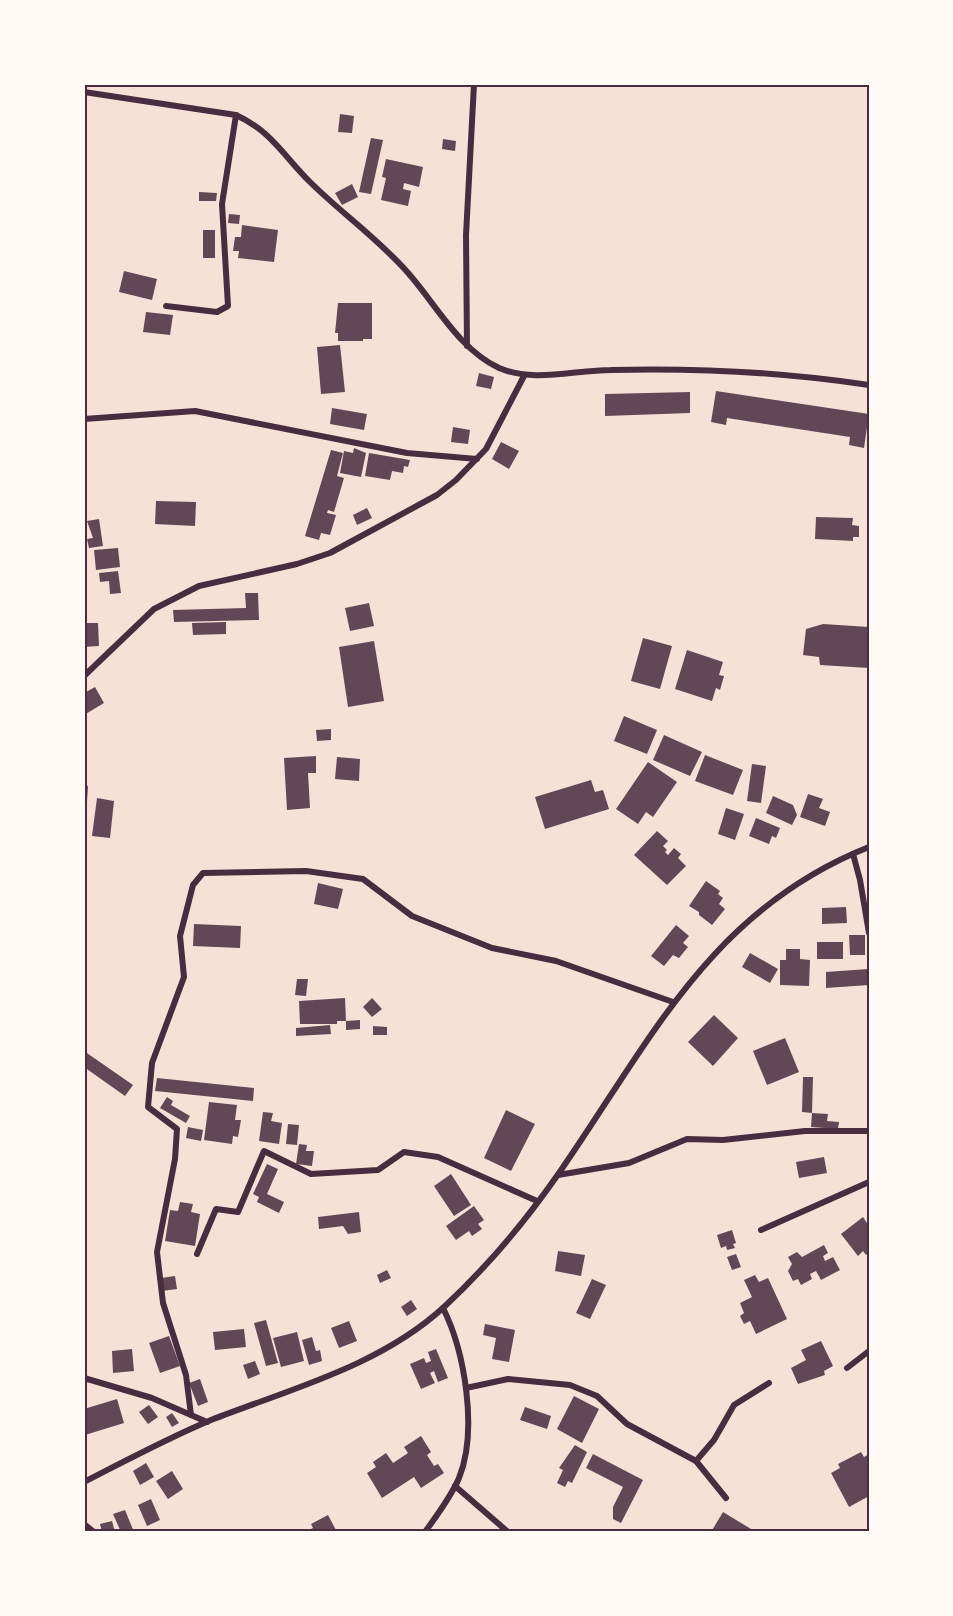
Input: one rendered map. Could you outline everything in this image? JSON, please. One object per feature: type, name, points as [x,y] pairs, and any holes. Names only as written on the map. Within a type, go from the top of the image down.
[{"type":"street","points":[[467,346],[467,213],[474,84]]},
{"type":"street","points":[[84,92],[236,116],[267,132],[308,181],[408,272],[467,346],[498,367],[524,376],[611,370],[706,370],[815,377],[869,386]]},
{"type":"street","points":[[165,306],[217,312],[228,306],[222,204],[236,116]]},
{"type":"street","points":[[84,676],[154,609],[199,586],[297,564],[330,553],[437,495],[477,459],[499,428],[524,376]]},
{"type":"street","points":[[84,419],[195,411],[431,457],[477,459]]},
{"type":"street","points":[[84,1482],[207,1422],[361,1361],[414,1331],[443,1308],[499,1252],[558,1175],[673,1002],[720,947],[772,900],[869,847]]},
{"type":"street","points":[[853,854],[869,933]]},
{"type":"street","points":[[191,1415],[186,1375],[163,1303],[157,1252],[176,1159],[177,1129],[148,1107],[152,1063],[184,977],[180,936],[193,885],[203,873],[306,871],[363,879],[412,916],[492,948],[556,961],[673,1002]]},
{"type":"street","points":[[558,1175],[629,1163],[687,1140],[723,1140],[805,1131],[869,1131]]},
{"type":"street","points":[[197,1254],[216,1209],[238,1212],[264,1151],[311,1173],[378,1170],[404,1152],[438,1157],[537,1201]]},
{"type":"street","points":[[761,1230],[869,1182]]},
{"type":"street","points":[[425,1532],[455,1486],[465,1456],[466,1388],[458,1343],[443,1308]]},
{"type":"street","points":[[847,1368],[869,1351]]},
{"type":"street","points":[[84,1378],[135,1392],[207,1422]]},
{"type":"street","points":[[466,1388],[508,1379],[570,1385],[597,1396],[627,1424],[696,1461],[726,1498]]},
{"type":"street","points":[[696,1461],[714,1440],[734,1405],[769,1383]]},
{"type":"street","points":[[455,1486],[508,1532]]},
{"type":"street","points":[[84,1524],[94,1532]]},
{"type":"building","points":[[340,114],[354,116],[352,133],[338,132]]},
{"type":"building","points":[[371,138],[383,140],[371,194],[359,192]]},
{"type":"building","points":[[443,139],[456,141],[455,151],[442,149]]},
{"type":"building","points":[[386,159],[423,167],[419,187],[404,183],[403,189],[411,191],[408,206],[381,200],[386,178],[382,177]]},
{"type":"building","points":[[352,184],[358,197],[342,205],[335,193]]},
{"type":"building","points":[[199,192],[217,193],[216,201],[199,201]]},
{"type":"building","points":[[229,214],[240,215],[239,224],[228,223]]},
{"type":"building","points":[[242,225],[278,230],[274,262],[238,258],[239,251],[233,251],[235,237],[241,237]]},
{"type":"building","points":[[203,230],[215,230],[215,258],[203,258]]},
{"type":"building","points":[[124,271],[157,279],[152,300],[119,292]]},
{"type":"building","points":[[338,303],[372,303],[372,339],[338,341],[338,333],[335,333]]},
{"type":"building","points":[[146,312],[173,315],[170,335],[143,332]]},
{"type":"building","points":[[340,345],[345,392],[321,394],[317,347]]},
{"type":"building","points":[[479,373],[494,377],[491,389],[476,386]]},
{"type":"building","points":[[716,391],[869,414],[864,448],[849,445],[850,437],[727,418],[726,425],[711,422]]},
{"type":"building","points":[[690,392],[690,413],[605,416],[605,394]]},
{"type":"building","points":[[332,408],[367,414],[364,430],[330,424]]},
{"type":"building","points":[[453,427],[470,430],[468,444],[451,442]]},
{"type":"building","points":[[501,442],[519,451],[509,469],[492,459]]},
{"type":"building","points":[[354,448],[366,453],[361,477],[340,473],[344,451],[353,453]]},
{"type":"building","points":[[331,450],[343,453],[337,476],[344,478],[334,512],[328,510],[327,513],[336,515],[330,535],[321,533],[319,540],[305,536]]},
{"type":"building","points":[[369,453],[410,460],[408,467],[404,466],[403,473],[392,471],[390,480],[365,476]]},
{"type":"building","points":[[156,501],[196,502],[195,526],[155,524]]},
{"type":"building","points":[[367,508],[372,518],[357,525],[353,515]]},
{"type":"building","points":[[816,517],[853,518],[852,525],[859,526],[859,537],[853,537],[853,541],[815,539]]},
{"type":"building","points":[[99,519],[103,546],[89,548],[87,539],[93,538],[87,521]]},
{"type":"building","points":[[118,548],[120,567],[96,570],[94,550]]},
{"type":"building","points":[[118,571],[121,593],[110,594],[109,581],[100,582],[99,573]]},
{"type":"building","points":[[245,593],[258,593],[259,620],[174,622],[173,610],[246,608]]},
{"type":"building","points":[[369,603],[374,626],[350,631],[345,608]]},
{"type":"building","points":[[226,622],[226,634],[193,635],[192,623]]},
{"type":"building","points":[[84,623],[98,623],[99,646],[84,647]]},
{"type":"building","points":[[823,624],[869,627],[869,668],[820,665],[819,657],[803,655],[806,629]]},
{"type":"building","points":[[643,638],[672,646],[660,689],[631,681]]},
{"type":"building","points":[[374,641],[384,701],[348,707],[339,647]]},
{"type":"building","points":[[687,650],[723,662],[719,675],[724,676],[720,690],[716,688],[712,701],[675,689]]},
{"type":"building","points":[[95,687],[104,703],[84,715],[84,693]]},
{"type":"building","points":[[624,716],[657,730],[647,754],[614,741]]},
{"type":"building","points":[[331,729],[331,740],[317,741],[316,730]]},
{"type":"building","points":[[664,735],[702,752],[690,776],[653,760]]},
{"type":"building","points":[[705,755],[743,770],[733,795],[695,781]]},
{"type":"building","points":[[316,756],[316,773],[308,773],[310,808],[287,810],[284,758]]},
{"type":"building","points":[[337,757],[360,759],[359,781],[335,779]]},
{"type":"building","points":[[648,762],[677,782],[653,817],[646,812],[638,824],[616,809]]},
{"type":"building","points":[[752,764],[766,766],[761,803],[747,801]]},
{"type":"building","points":[[591,780],[595,792],[603,790],[609,809],[545,829],[535,797]]},
{"type":"building","points":[[84,785],[88,786],[86,817],[84,817]]},
{"type":"building","points":[[808,794],[823,799],[819,808],[830,812],[825,826],[800,817]]},
{"type":"building","points":[[773,796],[793,805],[797,815],[792,825],[766,813]]},
{"type":"building","points":[[97,798],[114,801],[110,838],[92,836]]},
{"type":"building","points":[[726,808],[744,814],[735,840],[718,834]]},
{"type":"building","points":[[756,818],[780,828],[776,838],[772,836],[769,844],[749,836]]},
{"type":"building","points":[[657,831],[668,841],[663,846],[667,850],[665,852],[668,855],[674,848],[681,854],[678,858],[686,866],[667,885],[634,855]]},
{"type":"building","points":[[706,881],[720,891],[718,894],[723,898],[719,904],[725,909],[712,925],[689,906]]},
{"type":"building","points":[[318,883],[343,889],[338,909],[314,904]]},
{"type":"building","points":[[846,907],[847,923],[822,924],[822,908]]},
{"type":"building","points":[[194,924],[241,926],[240,948],[193,946]]},
{"type":"building","points":[[676,925],[689,936],[683,943],[688,947],[679,958],[673,955],[664,966],[651,956]]},
{"type":"building","points":[[849,935],[865,935],[865,955],[850,955]]},
{"type":"building","points":[[817,942],[843,942],[843,959],[817,959]]},
{"type":"building","points":[[786,949],[800,949],[800,959],[810,960],[809,986],[780,985],[780,960],[786,960]]},
{"type":"building","points":[[750,953],[778,969],[770,983],[742,967]]},
{"type":"building","points":[[868,969],[869,985],[826,988],[826,972]]},
{"type":"building","points":[[297,979],[308,979],[306,996],[295,995]]},
{"type":"building","points":[[345,998],[346,1021],[337,1021],[337,1024],[300,1024],[299,1001]]},
{"type":"building","points":[[372,998],[382,1009],[372,1017],[363,1007]]},
{"type":"building","points":[[714,1015],[738,1038],[713,1066],[688,1042]]},
{"type":"building","points":[[360,1020],[360,1029],[346,1030],[346,1021]]},
{"type":"building","points":[[330,1025],[331,1034],[296,1036],[296,1028]]},
{"type":"building","points":[[373,1026],[387,1027],[387,1035],[373,1035]]},
{"type":"building","points":[[785,1038],[799,1072],[767,1085],[753,1051]]},
{"type":"building","points":[[84,1051],[133,1085],[125,1096],[84,1067]]},
{"type":"building","points":[[803,1077],[813,1077],[812,1113],[802,1112]]},
{"type":"building","points":[[157,1078],[254,1088],[253,1101],[155,1091]]},
{"type":"building","points":[[167,1097],[173,1101],[171,1105],[190,1116],[186,1123],[160,1108]]},
{"type":"building","points":[[209,1102],[237,1105],[235,1120],[241,1120],[238,1137],[233,1136],[232,1144],[204,1140]]},
{"type":"building","points":[[506,1110],[535,1124],[511,1171],[484,1158]]},
{"type":"building","points":[[263,1112],[273,1113],[271,1121],[282,1123],[279,1144],[259,1141]]},
{"type":"building","points":[[812,1113],[828,1114],[827,1121],[839,1122],[838,1129],[811,1127]]},
{"type":"building","points":[[288,1124],[299,1125],[297,1145],[286,1144]]},
{"type":"building","points":[[188,1127],[203,1130],[201,1141],[186,1138]]},
{"type":"building","points":[[299,1144],[307,1145],[306,1151],[314,1151],[312,1166],[296,1164]]},
{"type":"building","points":[[824,1157],[827,1173],[799,1178],[796,1162]]},
{"type":"building","points":[[267,1164],[278,1169],[267,1194],[284,1202],[279,1213],[257,1202],[259,1197],[253,1194]]},
{"type":"building","points":[[451,1174],[471,1205],[454,1216],[434,1186]]},
{"type":"building","points":[[180,1202],[193,1204],[191,1212],[200,1214],[195,1246],[165,1241],[170,1210],[178,1211]]},
{"type":"building","points":[[474,1206],[484,1220],[478,1224],[482,1229],[472,1236],[469,1231],[456,1240],[446,1226]]},
{"type":"building","points":[[359,1212],[361,1232],[348,1234],[343,1226],[319,1229],[318,1217]]},
{"type":"building","points":[[863,1217],[869,1226],[869,1252],[866,1255],[863,1251],[858,1256],[841,1234]]},
{"type":"building","points":[[732,1230],[736,1243],[733,1244],[735,1248],[727,1250],[726,1246],[721,1248],[717,1235]]},
{"type":"building","points":[[824,1245],[828,1253],[823,1256],[825,1261],[833,1257],[840,1270],[821,1280],[816,1271],[810,1274],[812,1279],[801,1285],[798,1279],[793,1281],[788,1271],[792,1264],[788,1257],[797,1252],[802,1257]]},
{"type":"building","points":[[558,1251],[585,1255],[581,1276],[555,1271]]},
{"type":"building","points":[[736,1254],[741,1267],[732,1270],[727,1257]]},
{"type":"building","points":[[387,1270],[391,1278],[380,1283],[377,1275]]},
{"type":"building","points":[[755,1275],[759,1282],[768,1278],[787,1319],[756,1334],[750,1321],[744,1324],[740,1316],[744,1313],[740,1303],[752,1297],[744,1280]]},
{"type":"building","points":[[175,1276],[177,1289],[162,1291],[161,1278]]},
{"type":"building","points":[[592,1279],[606,1285],[590,1319],[576,1313]]},
{"type":"building","points":[[411,1300],[417,1309],[407,1316],[401,1307]]},
{"type":"building","points":[[266,1320],[278,1363],[266,1366],[254,1323]]},
{"type":"building","points":[[349,1321],[357,1341],[339,1348],[331,1328]]},
{"type":"building","points":[[485,1324],[515,1330],[509,1362],[492,1359],[496,1338],[483,1335]]},
{"type":"building","points":[[244,1329],[246,1347],[215,1350],[213,1332]]},
{"type":"building","points":[[297,1332],[304,1361],[281,1367],[273,1338]]},
{"type":"building","points":[[169,1336],[180,1366],[160,1373],[149,1343]]},
{"type":"building","points":[[312,1337],[316,1351],[320,1350],[322,1361],[309,1365],[302,1340]]},
{"type":"building","points":[[821,1341],[833,1366],[824,1371],[825,1375],[798,1384],[791,1368],[806,1360],[801,1350]]},
{"type":"building","points":[[132,1349],[134,1371],[113,1373],[112,1351]]},
{"type":"building","points":[[436,1349],[448,1378],[438,1382],[434,1371],[430,1373],[435,1383],[421,1389],[410,1364],[424,1358],[426,1363],[431,1361],[428,1352]]},
{"type":"building","points":[[255,1361],[260,1374],[248,1379],[243,1365]]},
{"type":"building","points":[[200,1379],[208,1402],[198,1406],[189,1383]]},
{"type":"building","points":[[574,1396],[599,1409],[582,1443],[557,1429]]},
{"type":"building","points":[[117,1399],[124,1423],[85,1435],[84,1409]]},
{"type":"building","points":[[149,1405],[158,1417],[148,1424],[139,1412]]},
{"type":"building","points":[[525,1407],[551,1416],[547,1429],[520,1420]]},
{"type":"building","points":[[172,1413],[179,1423],[172,1427],[166,1417]]},
{"type":"building","points":[[421,1436],[431,1452],[427,1455],[434,1466],[438,1464],[444,1473],[421,1488],[414,1477],[382,1498],[367,1473],[376,1467],[373,1462],[386,1453],[393,1463],[408,1453],[404,1447]]},
{"type":"building","points":[[575,1445],[587,1452],[572,1483],[568,1481],[565,1487],[557,1483],[563,1470],[559,1468]]},
{"type":"building","points":[[861,1452],[864,1457],[869,1454],[869,1496],[849,1507],[831,1473],[840,1468],[838,1464]]},
{"type":"building","points":[[593,1454],[643,1480],[621,1523],[613,1519],[613,1507],[623,1487],[586,1468]]},
{"type":"building","points":[[146,1463],[154,1477],[140,1485],[133,1471]]},
{"type":"building","points":[[172,1471],[183,1489],[168,1499],[156,1481]]},
{"type":"building","points":[[151,1499],[160,1520],[147,1526],[138,1505]]},
{"type":"building","points":[[125,1510],[134,1532],[121,1532],[113,1514]]},
{"type":"building","points":[[723,1512],[756,1532],[711,1532]]},
{"type":"building","points":[[328,1515],[337,1532],[310,1532],[309,1530],[313,1528],[311,1524]]},
{"type":"building","points":[[112,1521],[115,1532],[102,1532],[100,1524]]}]
